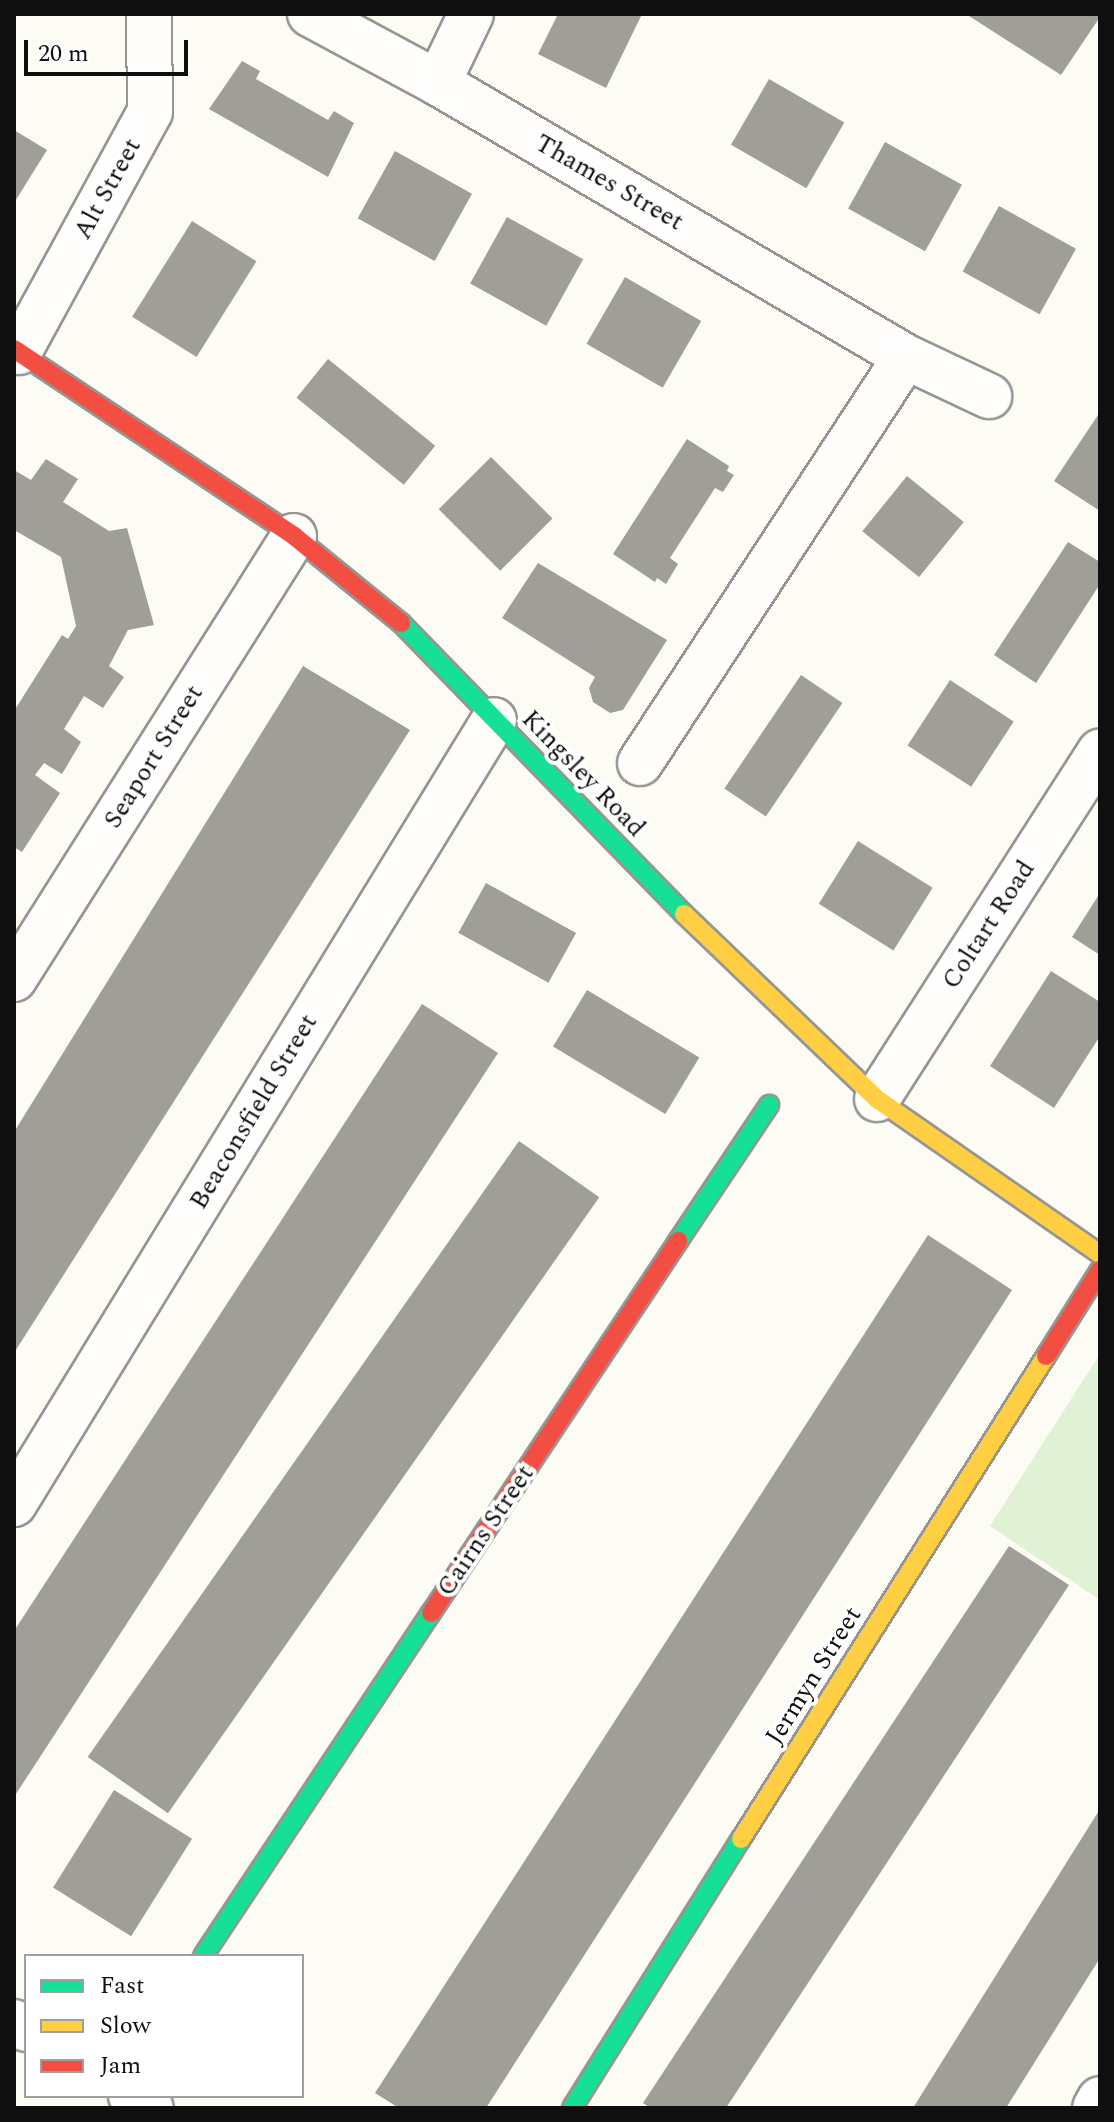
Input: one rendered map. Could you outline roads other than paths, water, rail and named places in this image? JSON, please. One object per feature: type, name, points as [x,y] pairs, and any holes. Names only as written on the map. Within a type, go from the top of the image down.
[{"type":"street","name":"Alt Street","points":[[16,350],[150,112],[149,14]]},
{"type":"street","name":"Thames Street","points":[[310,14],[438,83],[906,357],[989,396]]},
{"type":"street","points":[[438,83],[471,14]]},
{"type":"street","name":"Kingsley Road","points":[[16,350],[294,536],[406,627],[746,977],[877,1099],[1100,1254]]},
{"type":"street","points":[[640,763],[906,357]]},
{"type":"street","name":"Seaport Street","points":[[14,979],[294,536]]},
{"type":"street","name":"Beaconsfield Street","points":[[14,1504],[494,720]]},
{"type":"street","name":"Coltart Road","points":[[877,1099],[1100,751]]},
{"type":"street","name":"Cairns Street","points":[[204,1954],[769,1105]]},
{"type":"street","name":"Jermyn Street","points":[[572,2108],[1100,1270]]},
{"type":"street","points":[[1095,2108],[1100,2099]]}]
